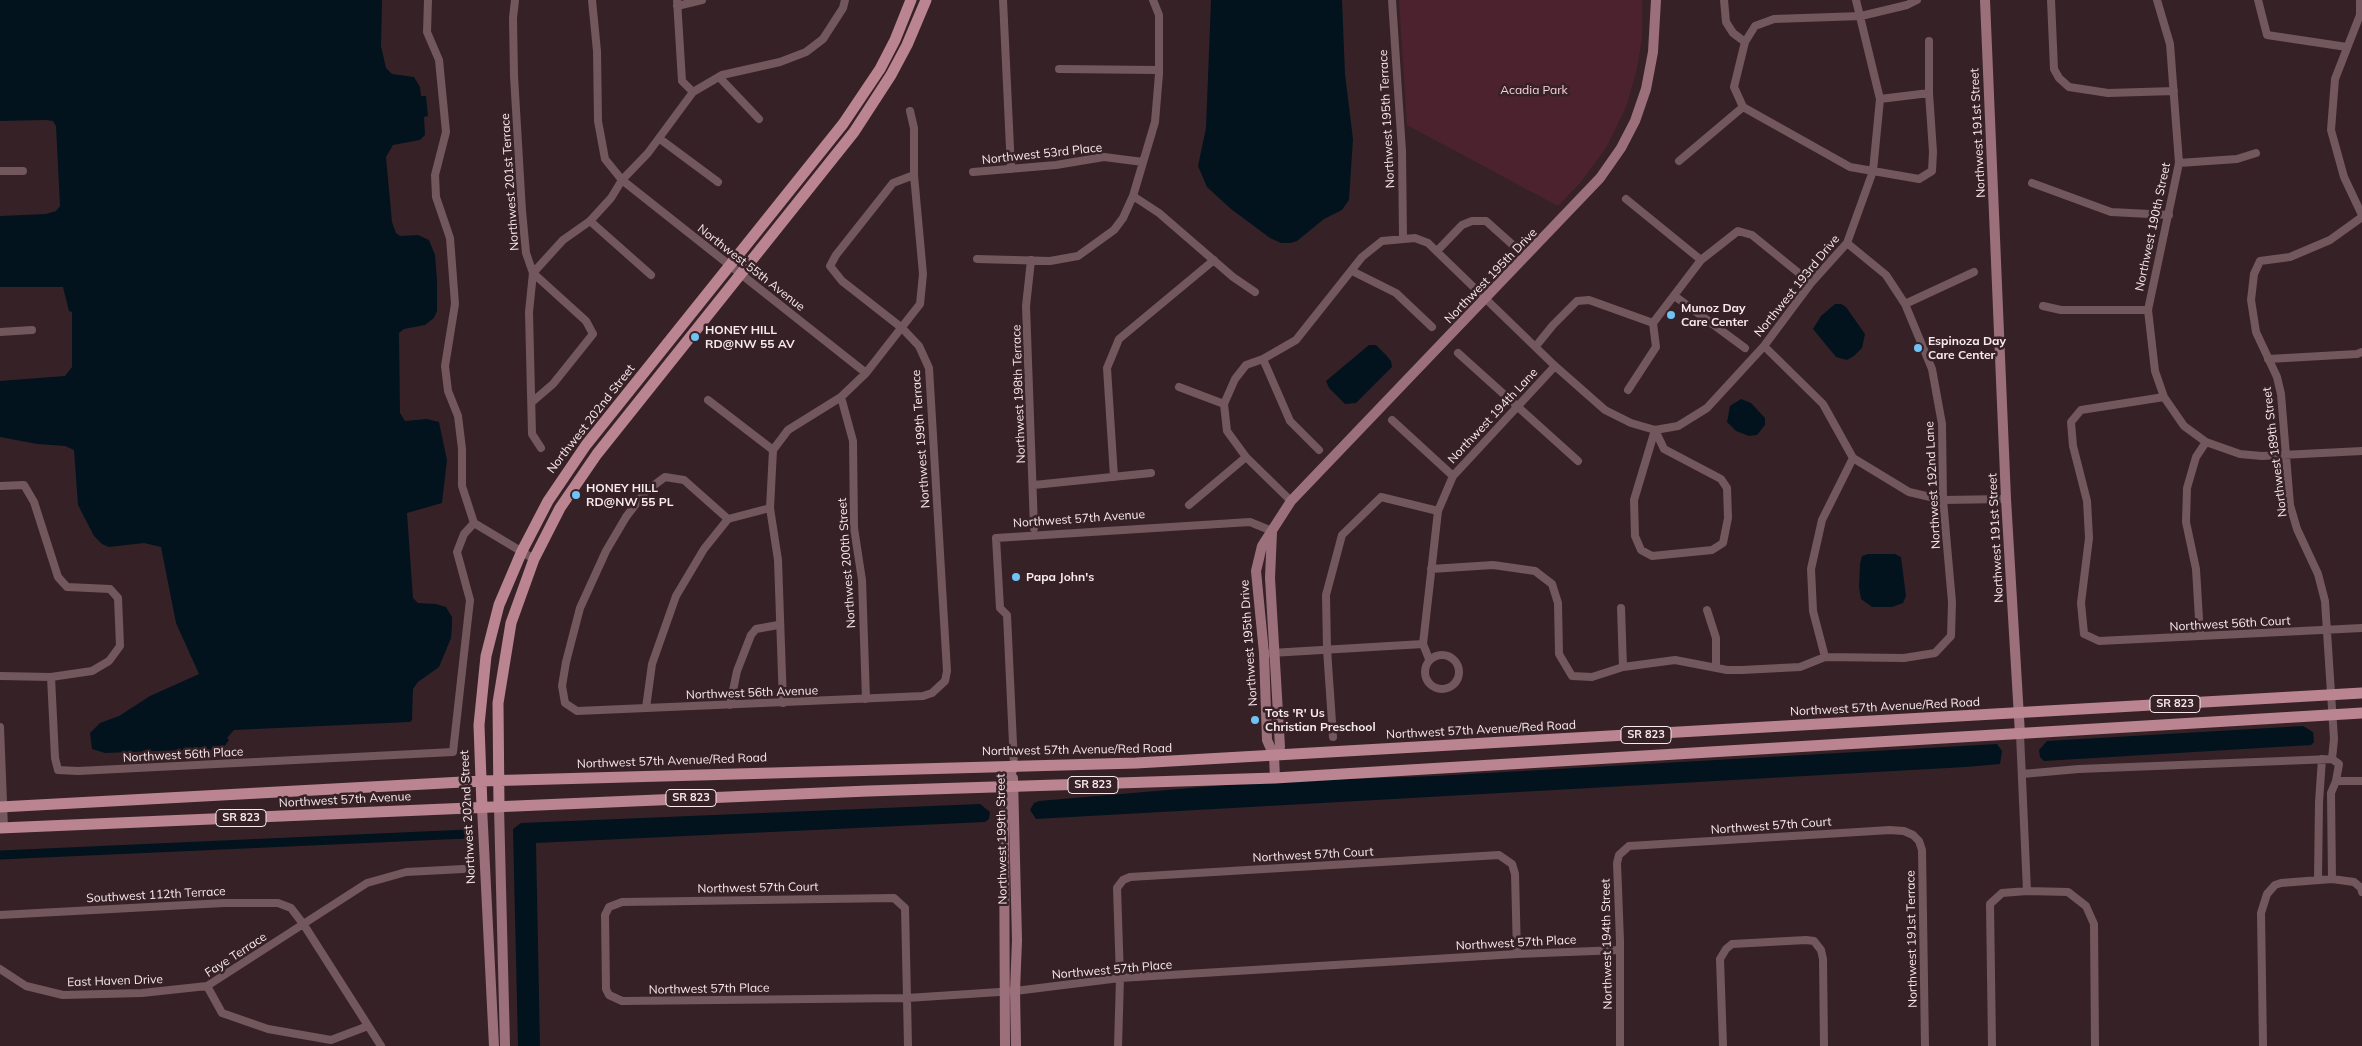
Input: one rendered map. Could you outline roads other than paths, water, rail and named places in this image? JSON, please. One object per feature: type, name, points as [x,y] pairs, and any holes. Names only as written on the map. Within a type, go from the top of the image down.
[{"type":"main road","name":"Northwest 202nd Street","points":[[482,807],[479,725],[486,656],[500,606],[522,551],[567,471],[863,96],[895,40],[911,0]]},
{"type":"main road","name":"Northwest 202nd Street","points":[[499,807],[497,726],[502,673],[511,624],[534,559],[560,508],[578,479],[854,132],[874,104],[907,45],[926,0]]},
{"type":"main road","name":"Northwest 57th Avenue/Red Road","points":[[481,781],[1136,763],[2362,693]]},
{"type":"main road","name":"SR 823","points":[[482,807],[1010,786],[1276,778],[2362,713]]},
{"type":"main road","name":"Northwest 57th Avenue","points":[[2,807],[481,781]]},
{"type":"main road","name":"Northwest 57th Avenue","points":[[2,828],[482,807]]},
{"type":"street","points":[[428,0],[427,32],[439,60],[446,132],[435,175],[436,197],[450,238],[455,304],[445,366],[448,391],[458,416],[462,449],[462,486],[474,524],[534,559]]},
{"type":"street","name":"Northwest 201st Terrace","points":[[515,0],[513,18],[514,66],[522,211],[526,253],[533,274],[529,312],[532,434],[541,448]]},
{"type":"street","name":"Northwest 55th Avenue","points":[[592,0],[598,51],[598,121],[605,159],[622,180],[866,373]]},
{"type":"street","points":[[692,92],[682,81],[677,3],[702,0]]},
{"type":"street","points":[[532,402],[553,384],[593,334],[586,321],[533,274],[563,240],[590,221],[611,198],[622,180],[660,139],[692,92],[719,77],[780,62],[806,52],[823,39],[843,8],[845,0]]},
{"type":"street","points":[[1004,0],[1011,169]]},
{"type":"street","points":[[977,259],[1050,261],[1078,256],[1114,230],[1123,218],[1133,196],[1155,122],[1159,15],[1153,0]]},
{"type":"street","name":"Northwest 195th Terrace","points":[[1392,0],[1402,150],[1403,238]]},
{"type":"street","name":"Northwest 195th Drive","points":[[1276,778],[1274,756],[1267,740],[1264,653],[1256,572],[1262,546],[1291,501],[1574,208],[1600,178],[1621,148],[1635,121],[1646,88],[1653,52],[1656,0]]},
{"type":"street","points":[[1724,0],[1726,22],[1733,33],[1745,42]]},
{"type":"street","name":"Northwest 193rd Drive","points":[[1655,430],[1678,426],[1707,408],[1764,346],[1811,283],[1848,242],[1873,171],[1880,99],[1856,0]]},
{"type":"street","points":[[1917,0],[1907,5],[1861,16],[1774,19],[1754,26],[1745,42],[1734,87],[1743,107],[1850,167],[1919,179],[1932,171],[1934,152],[1929,92],[1929,41]]},
{"type":"street","name":"Northwest 191st Street","points":[[1984,0],[2006,499],[2027,891]]},
{"type":"street","points":[[2051,0],[2054,69],[2059,78],[2069,87],[2108,93],[2174,92]]},
{"type":"street","name":"Northwest 190th Street","points":[[2157,0],[2170,44],[2179,163],[2148,310],[2155,371],[2164,397],[2184,426],[2206,442]]},
{"type":"street","points":[[2258,0],[2267,35],[2347,47]]},
{"type":"street","points":[[2360,0],[2360,15],[2335,78],[2331,130],[2335,153],[2362,216]]},
{"type":"street","points":[[1059,69],[1157,70]]},
{"type":"street","points":[[719,77],[759,119]]},
{"type":"street","points":[[1880,99],[1929,92]]},
{"type":"street","points":[[1679,161],[1743,107]]},
{"type":"street","points":[[783,702],[778,625],[778,560],[770,508],[773,450],[788,430],[841,397],[866,373],[920,304],[923,274],[914,175],[914,128],[910,111]]},
{"type":"street","points":[[660,139],[718,182]]},
{"type":"street","points":[[2179,163],[2237,159],[2256,153]]},
{"type":"street","name":"Northwest 53rd Place","points":[[973,172],[1104,157],[1143,162]]},
{"type":"street","points":[[0,171],[23,171]]},
{"type":"street","name":"Northwest 199th Terrace","points":[[914,175],[893,183],[836,255],[830,266],[842,281],[902,328],[919,346],[929,368],[946,672],[945,681],[940,687]]},
{"type":"street","points":[[2032,183],[2111,212],[2169,215]]},
{"type":"street","points":[[1133,196],[1159,213],[1233,277],[1255,292]]},
{"type":"street","points":[[1626,199],[1701,260]]},
{"type":"street","name":"Northwest 189th Street","points":[[2336,781],[2339,764],[2332,759],[2333,715],[2325,601],[2318,574],[2297,529],[2290,505],[2281,394],[2277,377],[2256,332],[2251,300],[2254,274],[2260,261],[2290,257],[2330,240],[2362,216]]},
{"type":"street","points":[[590,221],[651,275]]},
{"type":"street","points":[[1437,251],[1462,225],[1472,221],[1486,221],[1514,246]]},
{"type":"street","points":[[1628,390],[1656,347],[1653,324],[1676,297],[1701,260],[1738,231],[1752,235],[1811,283]]},
{"type":"street","points":[[1291,501],[1246,457],[1227,431],[1224,404],[1235,379],[1246,365],[1264,359],[1296,340],[1372,247],[1382,241],[1415,238],[1428,243],[1556,366],[1605,410],[1631,423],[1655,430],[1664,448],[1721,479],[1726,488],[1728,518],[1723,543],[1712,550],[1652,556],[1641,550],[1635,536],[1634,500],[1655,430]]},
{"type":"street","name":"Northwest 192nd Lane","points":[[1825,658],[1904,658],[1935,653],[1951,636],[1952,602],[1943,500],[1942,424],[1934,378],[1905,304],[1886,275],[1848,242]]},
{"type":"street","name":"Northwest 198th Terrace","points":[[1031,260],[1026,306],[1034,485],[1034,528]]},
{"type":"street","points":[[1114,477],[1107,368],[1119,338],[1214,260]]},
{"type":"street","points":[[1352,271],[1396,293],[1432,327]]},
{"type":"street","points":[[1905,304],[1974,272]]},
{"type":"street","points":[[1676,297],[1745,348]]},
{"type":"street","points":[[1536,346],[1553,325],[1577,301],[1588,300],[1653,324]]},
{"type":"street","points":[[2043,306],[2061,310],[2148,310]]},
{"type":"street","points":[[0,332],[32,330]]},
{"type":"street","points":[[1764,346],[1823,404],[1853,458],[1909,492],[1943,500],[2006,499]]},
{"type":"street","points":[[2268,359],[2357,354],[2362,352]]},
{"type":"street","points":[[1458,354],[1578,461]]},
{"type":"street","points":[[1264,359],[1290,421],[1319,450]]},
{"type":"street","name":"Northwest 194th Lane","points":[[1429,659],[1423,644],[1438,511],[1453,476],[1556,366]]},
{"type":"street","points":[[1179,388],[1224,404]]},
{"type":"street","name":"Northwest 200th Street","points":[[841,397],[854,441],[854,528],[862,580],[866,699]]},
{"type":"street","name":"Northwest 56th Court","points":[[2164,397],[2081,410],[2071,422],[2073,446],[2087,501],[2089,538],[2081,603],[2084,634],[2099,642],[2362,628]]},
{"type":"street","points":[[708,400],[773,450]]},
{"type":"street","points":[[1392,420],[1453,476]]},
{"type":"street","points":[[2200,636],[2196,569],[2186,522],[2188,488],[2196,457],[2206,442],[2240,454],[2262,456],[2362,451]]},
{"type":"street","points":[[1189,505],[1246,457]]},
{"type":"street","points":[[1431,569],[1493,565],[1535,571],[1552,584],[1558,603],[1559,654],[1572,676],[1592,678],[1623,667],[1675,660],[1716,668],[1742,670],[1800,667],[1825,658],[1813,610],[1811,570],[1822,520],[1853,458]]},
{"type":"street","points":[[1034,485],[1151,473]]},
{"type":"street","name":"Northwest 56th Avenue","points":[[728,519],[684,480],[665,477],[645,492],[626,517],[606,551],[580,608],[562,686],[565,703],[577,711],[730,705],[923,696],[932,693],[940,687]]},
{"type":"street","points":[[0,486],[24,485],[34,502],[58,577],[67,587],[110,589],[118,598],[120,646],[109,661],[92,671],[51,677],[0,676]]},
{"type":"street","points":[[1333,737],[1327,648],[1326,596],[1342,535],[1381,497],[1438,511]]},
{"type":"street","points":[[646,708],[652,664],[676,596],[704,549],[728,519],[770,508]]},
{"type":"street","name":"Northwest 57th Avenue","points":[[1014,765],[1007,615],[1000,608],[996,538],[1250,522],[1272,531]]},
{"type":"street","name":"Northwest 56th Place","points":[[51,677],[55,758],[58,770],[78,771],[452,752],[470,600],[457,552],[464,534],[474,524]]},
{"type":"street","name":"Northwest 195th Drive","points":[[1272,531],[1270,578],[1276,652],[1280,747],[1274,756]]},
{"type":"street","points":[[1620,608],[1623,667]]},
{"type":"street","points":[[1707,610],[1716,638],[1716,668]]},
{"type":"street","points":[[730,705],[737,671],[751,635],[756,630],[778,625]]},
{"type":"street","points":[[1264,653],[1423,644]]},
{"type":"street","points":[[1445,655],[1457,663],[1461,674],[1456,684],[1439,689],[1430,685],[1426,675],[1429,659],[1433,656],[1445,655]]},
{"type":"street","points":[[0,727],[2,828]]},
{"type":"street","points":[[2318,879],[2319,802],[2322,759]]},
{"type":"street","points":[[2022,774],[2078,769],[2332,759]]},
{"type":"street","name":"Northwest 199th Street","points":[[1005,1046],[1009,991],[1017,940],[1010,786],[1014,765]]},
{"type":"street","points":[[2332,879],[2331,800],[2336,781],[2362,781]]},
{"type":"street","name":"Northwest 202nd Street","points":[[482,807],[494,1046]]},
{"type":"street","name":"Northwest 202nd Street","points":[[499,807],[505,1046]]},
{"type":"street","name":"Northwest 57th Court","points":[[1629,846],[1890,830],[1904,831],[1913,835]]},
{"type":"street","name":"Northwest 191st Terrace","points":[[1913,835],[1919,841],[1922,850],[1925,1046]]},
{"type":"street","name":"Northwest 194th Street","points":[[1620,1046],[1620,941],[1617,863],[1619,854],[1629,846]]},
{"type":"street","name":"Northwest 57th Court","points":[[1120,978],[1116,899],[1119,883],[1130,877],[1499,855],[1508,859],[1512,864],[1514,874],[1517,954]]},
{"type":"street","points":[[304,925],[367,883],[406,872],[462,869]]},
{"type":"street","points":[[2263,1046],[2261,913],[2263,902],[2275,886],[2290,881],[2343,879],[2354,882],[2361,888],[2362,892]]},
{"type":"street","points":[[1992,1046],[1990,904],[2002,893],[2027,891],[2068,892],[2086,906],[2094,924],[2095,1046]]},
{"type":"street","name":"Northwest 57th Court","points":[[609,994],[604,980],[604,925],[609,908],[622,902],[894,898],[904,908],[907,998]]},
{"type":"street","name":"Southwest 112th Terrace","points":[[0,915],[214,903],[278,902],[291,908],[304,925],[381,1046]]},
{"type":"street","name":"Faye Terrace","points":[[304,925],[207,986],[222,1013],[268,1029],[331,1040],[368,1026]]},
{"type":"street","points":[[1723,1046],[1720,959],[1726,949],[1732,944],[1814,941],[1823,959],[1824,1046]]},
{"type":"street","name":"Northwest 57th Place","points":[[609,994],[622,1002],[907,998],[1009,991],[1120,978],[1517,954],[1619,950]]},
{"type":"street","name":"East Haven Drive","points":[[0,968],[26,986],[63,994],[142,993],[207,986]]},
{"type":"street","points":[[1118,1046],[1120,978]]},
{"type":"street","name":"Northwest 199th Street","points":[[1009,991],[1016,1046]]},
{"type":"street","points":[[907,998],[908,1046]]},
{"type":"water","points":[[0,0],[382,0],[381,46],[386,68],[392,74],[414,77],[420,87],[421,96],[426,96],[428,116],[424,117],[425,135],[420,140],[393,145],[386,157],[392,222],[396,233],[400,236],[418,235],[429,240],[435,255],[437,280],[437,311],[434,318],[425,325],[404,329],[399,333],[400,413],[405,421],[427,419],[439,422],[447,460],[442,503],[407,513],[413,598],[418,603],[436,604],[446,607],[452,617],[451,638],[439,667],[418,682],[413,689],[412,720],[410,722],[234,730],[227,738],[229,740],[223,748],[198,752],[184,750],[105,753],[92,749],[90,733],[100,723],[119,716],[150,696],[199,674],[176,623],[161,547],[144,543],[109,547],[102,544],[94,536],[78,505],[74,450],[65,446],[37,444],[0,437],[0,381],[65,376],[72,367],[72,312],[69,311],[63,287],[0,287],[0,216],[46,214],[56,211],[60,206],[56,126],[53,121],[0,121]]},
{"type":"water","points":[[1211,0],[1342,0],[1345,74],[1353,139],[1349,200],[1342,210],[1324,219],[1297,241],[1281,243],[1270,238],[1231,209],[1207,187],[1198,166],[1206,128]]},
{"type":"water","points":[[1835,304],[1841,304],[1846,307],[1865,334],[1862,348],[1847,360],[1836,357],[1813,329],[1821,316]]},
{"type":"water","points":[[1369,345],[1376,345],[1391,361],[1392,367],[1356,403],[1345,404],[1329,388],[1326,381]]},
{"type":"water","points":[[1741,399],[1751,403],[1765,418],[1765,425],[1757,435],[1749,436],[1736,431],[1727,422],[1730,406]]},
{"type":"water","points":[[1868,554],[1895,554],[1901,557],[1906,596],[1903,603],[1892,607],[1872,607],[1861,599],[1859,587],[1860,564],[1862,556]]},
{"type":"water","points":[[2303,726],[2313,732],[2314,742],[2311,745],[2044,761],[2040,757],[2039,750],[2047,741]]},
{"type":"water","points":[[1997,744],[2002,751],[2000,764],[1966,767],[1036,819],[1030,810],[1034,803],[1039,801],[1261,782],[1435,776]]},
{"type":"water","points":[[980,804],[990,812],[989,819],[985,822],[536,843],[540,1046],[518,1046],[513,829],[521,823]]},
{"type":"waterway","points":[[0,855],[467,834]]},
{"type":"place","name":"Munoz Day Care Center","points":[[1671,315]]},
{"type":"place","name":"HONEY HILL RD@NW 55 AV","points":[[695,337]]},
{"type":"place","name":"Espinoza Day Care Center","points":[[1918,348]]},
{"type":"place","name":"HONEY HILL RD@NW 55 PL","points":[[576,495]]},
{"type":"place","name":"Papa John's","points":[[1016,577]]},
{"type":"place","name":"Tots 'R' Us Christian Preschool","points":[[1255,720]]},
{"type":"park label","name":"Acadia Park","points":[[1534,90]]}]
